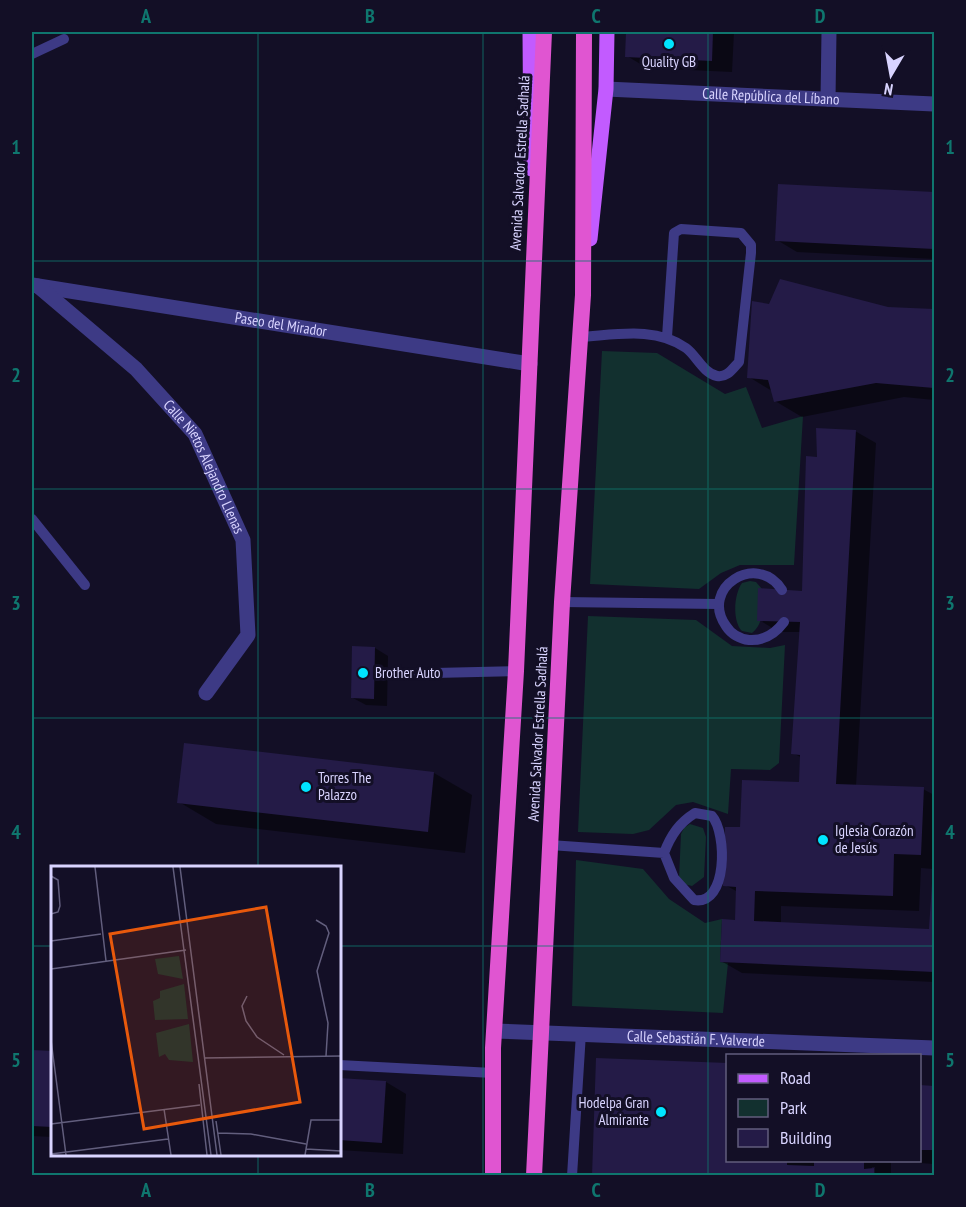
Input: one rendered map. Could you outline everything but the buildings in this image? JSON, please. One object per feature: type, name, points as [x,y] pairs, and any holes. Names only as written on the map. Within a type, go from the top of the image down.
[{"type":"highway","name":"Avenida Salvador Estrella Sadhalá","points":[[493,1176],[494,1031],[516,671],[544,32]]},
{"type":"highway","name":"Avenida Salvador Estrella Sadhalá","points":[[534,1176],[562,602],[583,295],[584,32]]},
{"type":"main road","name":"Avenida Salvador Estrella Sadhalá","points":[[530,32],[532,297]]},
{"type":"main road","name":"Avenida Salvador Estrella Sadhalá","points":[[583,295],[606,89],[607,32]]},
{"type":"street","points":[[828,99],[830,32]]},
{"type":"street","name":"Calle República del Líbano","points":[[606,89],[934,104]]},
{"type":"street","name":"Paseo del Mirador","points":[[35,286],[530,364]]},
{"type":"street","name":"Calle Nietos Alejandro Llenas","points":[[35,286],[136,369],[195,434],[243,540],[248,635],[206,693]]},
{"type":"street","name":"Calle Sebastián F. Valverde","points":[[494,1031],[934,1048]]},
{"type":"lane","points":[[32,54],[64,39]]},
{"type":"lane","points":[[580,337],[638,334],[667,337],[687,349],[707,371],[717,376],[728,374],[739,362],[751,253],[751,245],[741,233],[681,229],[674,233],[667,337]]},
{"type":"lane","points":[[32,519],[85,585]]},
{"type":"lane","points":[[782,590],[777,582],[763,574],[748,573],[734,578],[723,589],[718,603],[720,618],[729,631],[742,639],[758,640],[772,635],[784,622]]},
{"type":"lane","points":[[562,602],[718,603]]},
{"type":"lane","points":[[391,675],[516,671]]},
{"type":"lane","points":[[695,813],[712,816],[720,831],[721,858],[718,886],[714,895],[706,900],[694,900],[674,878],[664,853],[669,839],[684,819],[695,813]]},
{"type":"lane","points":[[550,845],[664,853]]},
{"type":"lane","points":[[572,1176],[581,1033]]},
{"type":"lane","points":[[340,1065],[493,1073]]},
{"type":"green space","points":[[602,351],[657,353],[725,394],[746,387],[762,428],[803,416],[794,565],[740,565],[721,573],[699,589],[590,584]]},
{"type":"green space","points":[[756,582],[762,589],[761,619],[752,633],[742,631],[735,614],[739,588],[742,583]]},
{"type":"green space","points":[[588,616],[696,620],[732,646],[770,648],[785,645],[779,763],[770,770],[731,769],[728,814],[693,802],[676,805],[649,830],[633,834],[578,832]]},
{"type":"green space","points":[[690,824],[703,828],[706,837],[704,877],[692,886],[684,884],[679,878],[681,834]]},
{"type":"green space","points":[[576,860],[643,869],[669,899],[705,923],[722,919],[720,962],[728,963],[723,1013],[572,1006]]},
{"type":"place","name":"Quality GB","points":[[669,44]]},
{"type":"place","name":"Brother Auto","points":[[363,673]]},
{"type":"place","name":"Torres The Palazzo","points":[[306,787]]},
{"type":"place","name":"Iglesia Corazón de Jesús","points":[[823,840]]},
{"type":"place","name":"Hodelpa Gran Almirante","points":[[661,1112]]}]
